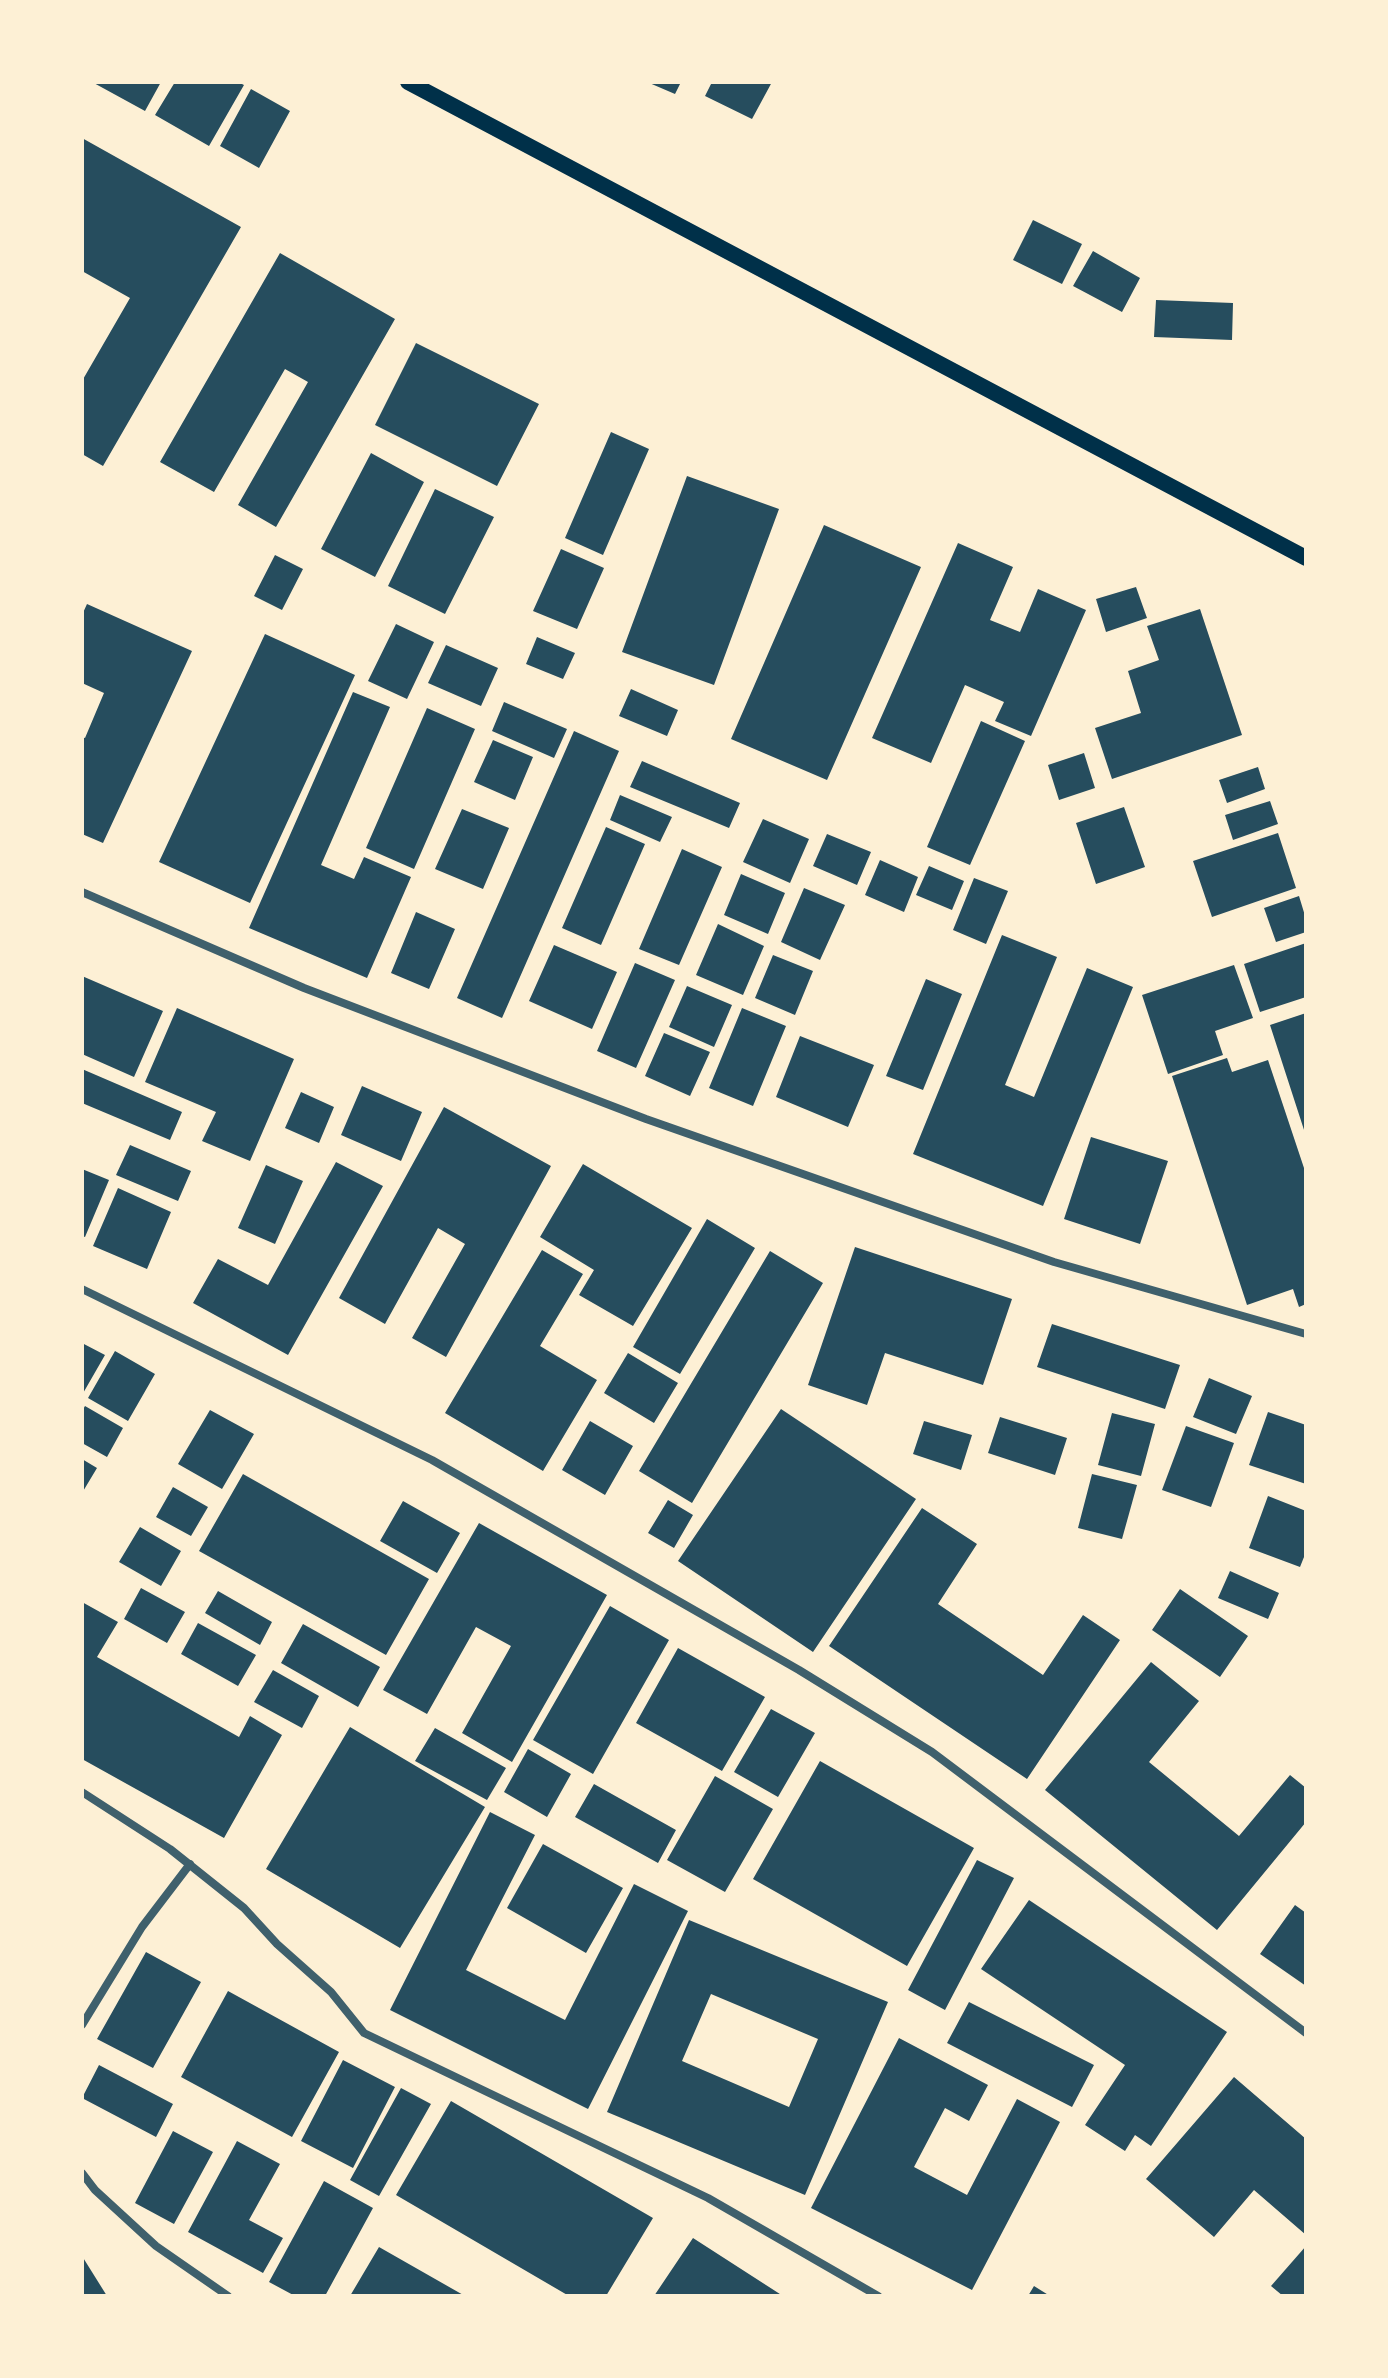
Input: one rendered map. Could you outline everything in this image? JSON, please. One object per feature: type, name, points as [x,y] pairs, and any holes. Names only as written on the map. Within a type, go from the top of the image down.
[{"type":"main road","points":[[408,82],[1306,558]]},
{"type":"street","points":[[82,892],[304,988],[646,1119],[1054,1262],[1306,1334]]},
{"type":"street","points":[[82,1289],[432,1460],[799,1670],[932,1752],[1306,2033]]},
{"type":"street","points":[[82,1792],[190,1864],[244,1908],[277,1944],[331,1992],[364,2033],[731,2210],[878,2296]]},
{"type":"street","points":[[82,2025],[142,1927],[190,1864]]},
{"type":"street","points":[[82,2173],[95,2190],[156,2246],[228,2296]]},
{"type":"building","points":[[92,82],[161,82],[145,111]]},
{"type":"building","points":[[175,82],[238,82],[244,85],[209,146],[155,115]]},
{"type":"building","points":[[647,82],[681,82],[675,94]]},
{"type":"building","points":[[712,82],[772,82],[752,119],[705,96]]},
{"type":"building","points":[[251,89],[290,111],[259,168],[220,146]]},
{"type":"building","points":[[82,138],[241,227],[103,466],[82,454],[82,381],[130,298],[82,271]]},
{"type":"building","points":[[1033,220],[1082,244],[1062,284],[1013,260]]},
{"type":"building","points":[[1093,251],[1140,278],[1122,312],[1073,286]]},
{"type":"building","points":[[280,253],[395,319],[276,527],[238,505],[308,382],[285,369],[214,492],[160,462]]},
{"type":"building","points":[[1156,300],[1233,303],[1232,340],[1154,337]]},
{"type":"building","points":[[416,343],[539,404],[497,486],[375,425]]},
{"type":"building","points":[[611,432],[649,449],[603,555],[565,538]]},
{"type":"building","points":[[371,453],[424,482],[375,577],[321,549]]},
{"type":"building","points":[[687,476],[779,509],[714,685],[622,652]]},
{"type":"building","points":[[435,489],[494,517],[445,614],[388,586]]},
{"type":"building","points":[[824,525],[921,567],[827,780],[731,739]]},
{"type":"building","points":[[958,543],[1013,567],[990,620],[1020,632],[1038,589],[1086,610],[1031,736],[995,721],[1004,702],[965,685],[931,763],[872,738]]},
{"type":"building","points":[[561,549],[604,568],[577,629],[533,611]]},
{"type":"building","points":[[275,555],[303,569],[282,610],[254,596]]},
{"type":"building","points":[[1136,587],[1147,618],[1106,632],[1096,599]]},
{"type":"building","points":[[87,604],[192,651],[103,843],[82,834],[82,737],[85,738],[104,693],[82,683],[82,615]]},
{"type":"building","points":[[1200,609],[1242,735],[1112,779],[1095,728],[1141,713],[1128,671],[1159,660],[1147,626]]},
{"type":"building","points":[[396,624],[434,642],[407,699],[368,681]]},
{"type":"building","points":[[265,634],[355,675],[250,903],[159,862]]},
{"type":"building","points":[[537,637],[575,653],[563,679],[526,664]]},
{"type":"building","points":[[446,645],[498,668],[481,706],[428,683]]},
{"type":"building","points":[[631,689],[678,710],[667,736],[619,716]]},
{"type":"building","points":[[353,692],[390,707],[321,865],[354,879],[364,857],[411,877],[367,978],[249,928]]},
{"type":"building","points":[[504,702],[567,729],[554,758],[492,731]]},
{"type":"building","points":[[427,708],[475,729],[414,869],[366,848]]},
{"type":"building","points":[[981,721],[1025,741],[970,865],[927,847]]},
{"type":"building","points":[[574,731],[619,751],[502,1018],[457,998]]},
{"type":"building","points":[[493,740],[533,757],[515,800],[474,782]]},
{"type":"building","points":[[1084,753],[1095,788],[1059,800],[1048,765]]},
{"type":"building","points":[[642,761],[740,803],[729,828],[630,787]]},
{"type":"building","points":[[1258,767],[1265,789],[1227,803],[1219,780]]},
{"type":"building","points":[[620,795],[672,817],[660,842],[610,820]]},
{"type":"building","points":[[1270,801],[1278,824],[1233,840],[1225,815]]},
{"type":"building","points":[[1124,807],[1145,867],[1096,884],[1076,823]]},
{"type":"building","points":[[462,809],[509,828],[483,889],[435,869]]},
{"type":"building","points":[[763,819],[809,839],[790,883],[743,862]]},
{"type":"building","points":[[606,827],[645,844],[601,945],[562,928]]},
{"type":"building","points":[[1278,833],[1296,888],[1212,917],[1193,861]]},
{"type":"building","points":[[827,834],[871,852],[857,885],[813,866]]},
{"type":"building","points":[[682,849],[722,867],[679,965],[639,949]]},
{"type":"building","points":[[880,860],[918,877],[904,912],[865,895]]},
{"type":"building","points":[[929,866],[964,881],[952,910],[916,895]]},
{"type":"building","points":[[741,874],[785,893],[768,934],[724,915]]},
{"type":"building","points":[[974,878],[1008,891],[986,944],[953,930]]},
{"type":"building","points":[[804,888],[845,905],[820,960],[781,942]]},
{"type":"building","points":[[1299,896],[1306,919],[1306,932],[1276,942],[1264,908]]},
{"type":"building","points":[[416,912],[455,929],[429,989],[391,973]]},
{"type":"building","points":[[718,924],[764,946],[743,995],[696,975]]},
{"type":"building","points":[[1002,935],[1057,957],[1005,1085],[1034,1097],[1087,968],[1133,987],[1043,1206],[913,1154]]},
{"type":"building","points":[[1306,943],[1306,997],[1260,1012],[1244,964]]},
{"type":"building","points":[[554,945],[617,972],[592,1029],[529,1001]]},
{"type":"building","points":[[773,955],[813,971],[795,1015],[755,998]]},
{"type":"building","points":[[635,963],[675,980],[636,1068],[597,1051]]},
{"type":"building","points":[[1234,965],[1253,1018],[1215,1031],[1223,1055],[1168,1074],[1142,995]]},
{"type":"building","points":[[82,976],[163,1011],[134,1077],[82,1054]]},
{"type":"building","points":[[926,979],[962,994],[923,1090],[886,1076]]},
{"type":"building","points":[[687,986],[732,1005],[714,1047],[669,1027]]},
{"type":"building","points":[[177,1008],[294,1059],[250,1161],[202,1141],[216,1112],[145,1082]]},
{"type":"building","points":[[742,1008],[786,1026],[753,1106],[709,1088]]},
{"type":"building","points":[[1306,1013],[1306,1133],[1305,1133],[1270,1025]]},
{"type":"building","points":[[664,1033],[710,1052],[690,1096],[645,1076]]},
{"type":"building","points":[[800,1036],[874,1065],[848,1127],[776,1097]]},
{"type":"building","points":[[1227,1058],[1232,1072],[1268,1060],[1306,1174],[1306,1304],[1299,1307],[1293,1289],[1247,1305],[1172,1076]]},
{"type":"building","points":[[82,1069],[182,1112],[170,1140],[82,1103]]},
{"type":"building","points":[[362,1086],[422,1112],[401,1161],[341,1135]]},
{"type":"building","points":[[301,1092],[334,1107],[319,1143],[285,1128]]},
{"type":"building","points":[[444,1107],[551,1166],[446,1357],[412,1338],[465,1244],[438,1228],[385,1324],[339,1298]]},
{"type":"building","points":[[1091,1137],[1168,1161],[1140,1244],[1064,1219]]},
{"type":"building","points":[[130,1145],[191,1171],[178,1201],[116,1175]]},
{"type":"building","points":[[336,1162],[383,1186],[288,1355],[193,1303],[218,1259],[268,1285]]},
{"type":"building","points":[[583,1164],[692,1228],[633,1326],[579,1295],[594,1270],[540,1237]]},
{"type":"building","points":[[266,1165],[303,1181],[275,1244],[238,1228]]},
{"type":"building","points":[[82,1169],[109,1180],[85,1237],[82,1236]]},
{"type":"building","points":[[118,1188],[171,1212],[147,1269],[93,1246]]},
{"type":"building","points":[[707,1219],[755,1248],[680,1374],[633,1347]]},
{"type":"building","points":[[855,1247],[1012,1299],[983,1385],[885,1353],[867,1405],[808,1385]]},
{"type":"building","points":[[542,1250],[583,1274],[540,1346],[597,1380],[543,1471],[445,1413]]},
{"type":"building","points":[[770,1251],[823,1283],[692,1503],[639,1471]]},
{"type":"building","points":[[1052,1324],[1180,1365],[1165,1409],[1037,1367]]},
{"type":"building","points":[[82,1343],[105,1355],[82,1395]]},
{"type":"building","points":[[115,1351],[155,1374],[128,1421],[88,1398]]},
{"type":"building","points":[[628,1353],[678,1383],[654,1423],[604,1393]]},
{"type":"building","points":[[1209,1378],[1252,1396],[1236,1434],[1193,1417]]},
{"type":"building","points":[[85,1406],[123,1428],[107,1457],[82,1443],[82,1411]]},
{"type":"building","points":[[781,1409],[916,1499],[813,1652],[678,1561]]},
{"type":"building","points":[[210,1410],[254,1434],[222,1489],[178,1464]]},
{"type":"building","points":[[1268,1412],[1306,1425],[1306,1484],[1249,1465]]},
{"type":"building","points":[[1112,1413],[1155,1424],[1141,1476],[1098,1465]]},
{"type":"building","points":[[1000,1417],[1067,1438],[1055,1475],[988,1453]]},
{"type":"building","points":[[590,1421],[633,1446],[605,1495],[562,1470]]},
{"type":"building","points":[[924,1421],[972,1435],[961,1470],[913,1454]]},
{"type":"building","points":[[1186,1426],[1234,1443],[1211,1507],[1162,1490]]},
{"type":"building","points":[[82,1459],[97,1468],[82,1493]]},
{"type":"building","points":[[243,1474],[429,1579],[386,1655],[199,1551]]},
{"type":"building","points":[[1092,1474],[1137,1485],[1122,1539],[1078,1528]]},
{"type":"building","points":[[173,1487],[208,1507],[191,1536],[156,1517]]},
{"type":"building","points":[[1268,1496],[1306,1511],[1306,1552],[1300,1567],[1249,1548]]},
{"type":"building","points":[[668,1500],[693,1515],[674,1548],[648,1533]]},
{"type":"building","points":[[403,1501],[460,1533],[437,1573],[380,1541]]},
{"type":"building","points":[[922,1508],[977,1544],[938,1604],[1043,1675],[1083,1615],[1120,1640],[1027,1779],[829,1646]]},
{"type":"building","points":[[479,1523],[607,1595],[512,1762],[462,1733],[511,1646],[476,1627],[427,1714],[383,1690]]},
{"type":"building","points":[[140,1527],[181,1551],[161,1586],[119,1562]]},
{"type":"building","points":[[1230,1571],[1279,1593],[1268,1619],[1218,1598]]},
{"type":"building","points":[[141,1588],[185,1612],[167,1643],[124,1619]]},
{"type":"building","points":[[1180,1589],[1248,1636],[1220,1677],[1152,1630]]},
{"type":"building","points":[[218,1591],[272,1622],[260,1645],[205,1613]]},
{"type":"building","points":[[82,1602],[118,1622],[97,1657],[239,1737],[250,1716],[282,1735],[224,1838],[82,1759]]},
{"type":"building","points":[[610,1606],[669,1640],[593,1774],[533,1740]]},
{"type":"building","points":[[198,1623],[256,1655],[238,1686],[181,1654]]},
{"type":"building","points":[[303,1624],[380,1667],[358,1707],[281,1663]]},
{"type":"building","points":[[678,1648],[765,1697],[722,1771],[636,1723]]},
{"type":"building","points":[[1151,1662],[1199,1701],[1149,1762],[1239,1836],[1290,1775],[1306,1788],[1306,1822],[1217,1930],[1045,1790]]},
{"type":"building","points":[[273,1670],[319,1696],[302,1728],[254,1702]]},
{"type":"building","points":[[771,1709],[815,1733],[778,1797],[734,1772]]},
{"type":"building","points":[[350,1727],[485,1807],[400,1948],[266,1869]]},
{"type":"building","points":[[435,1728],[506,1768],[487,1800],[415,1761]]},
{"type":"building","points":[[528,1749],[571,1774],[547,1817],[504,1792]]},
{"type":"building","points":[[820,1761],[974,1848],[907,1966],[753,1879]]},
{"type":"building","points":[[715,1776],[773,1809],[725,1892],[667,1860]]},
{"type":"building","points":[[594,1784],[676,1830],[658,1863],[575,1817]]},
{"type":"building","points":[[490,1812],[535,1835],[466,1970],[565,2020],[634,1884],[688,1911],[588,2109],[390,2010]]},
{"type":"building","points":[[543,1844],[623,1888],[586,1953],[507,1908]]},
{"type":"building","points":[[977,1860],[1014,1878],[945,2010],[908,1990]]},
{"type":"building","points":[[1029,1900],[1227,2032],[1151,2146],[1135,2135],[1125,2151],[1085,2125],[1125,2065],[981,1969]]},
{"type":"building","points":[[1295,1905],[1306,1913],[1306,1986],[1260,1954]]},
{"type":"building","points":[[689,1920],[888,2002],[805,2195],[607,2112]],"holes":[[[711,1994],[818,2039],[789,2107],[682,2061]]]},
{"type":"building","points":[[146,1952],[201,1982],[153,2068],[97,2039]]},
{"type":"building","points":[[228,1991],[339,2052],[292,2137],[181,2077]]},
{"type":"building","points":[[969,2002],[1094,2065],[1072,2107],[947,2043]]},
{"type":"building","points":[[899,2038],[988,2085],[969,2121],[945,2108],[914,2167],[967,2195],[1017,2099],[1060,2122],[972,2290],[811,2208]]},
{"type":"building","points":[[343,2060],[395,2087],[353,2168],[301,2141]]},
{"type":"building","points":[[99,2065],[173,2104],[156,2137],[82,2098]]},
{"type":"building","points":[[1234,2077],[1306,2139],[1306,2235],[1254,2190],[1214,2237],[1146,2179]]},
{"type":"building","points":[[401,2088],[431,2104],[379,2196],[350,2180]]},
{"type":"building","points":[[451,2101],[653,2218],[606,2296],[569,2296],[396,2195]]},
{"type":"building","points":[[173,2131],[213,2152],[174,2224],[135,2203]]},
{"type":"building","points":[[237,2141],[280,2164],[249,2220],[283,2238],[263,2273],[188,2232]]},
{"type":"building","points":[[324,2181],[373,2208],[325,2296],[295,2296],[269,2282]]},
{"type":"building","points":[[693,2238],[783,2296],[654,2296]]},
{"type":"building","points":[[1306,2246],[1306,2296],[1283,2296],[1271,2286]]},
{"type":"building","points":[[379,2247],[465,2296],[350,2296]]},
{"type":"building","points":[[82,2256],[107,2296],[82,2296]]},
{"type":"building","points":[[1034,2286],[1050,2296],[1028,2296]]}]
